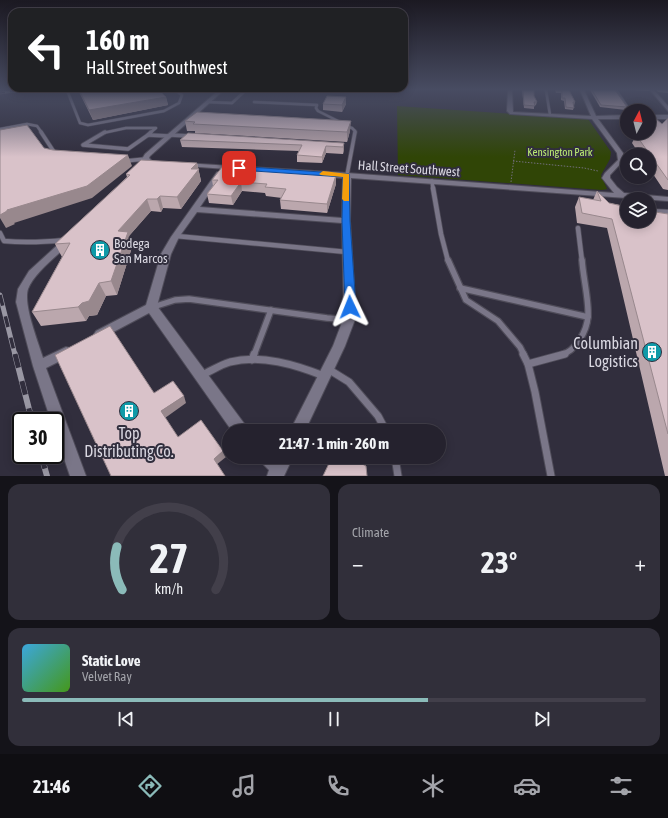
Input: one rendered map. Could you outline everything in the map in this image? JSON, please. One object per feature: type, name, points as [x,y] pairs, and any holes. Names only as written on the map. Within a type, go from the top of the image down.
[{"type":"street","points":[[138,171],[150,160],[147,155],[198,112]]},
{"type":"street","points":[[511,112],[550,116],[620,118]]},
{"type":"street","points":[[592,112],[594,118],[620,153],[621,160],[607,174],[606,178],[620,194]]},
{"type":"street","points":[[656,117],[668,117]]},
{"type":"street","name":"Hall Street Southwest","points":[[179,163],[620,195]]},
{"type":"street","points":[[88,340],[151,307],[166,254],[176,236],[223,167]]},
{"type":"street","points":[[300,424],[342,340],[350,317],[346,221],[347,175]]},
{"type":"street","name":"Hall Street Southwest","points":[[656,198],[668,199]]},
{"type":"street","points":[[194,209],[346,221]]},
{"type":"street","points":[[71,237],[33,274],[23,289],[21,302],[39,366],[78,476]]},
{"type":"street","points":[[151,307],[236,424]]},
{"type":"street","points":[[39,366],[74,348]]},
{"type":"lane","points":[[76,112],[80,123],[88,125],[163,112]]},
{"type":"lane","points":[[320,112],[355,131],[347,175]]},
{"type":"lane","points":[[0,129],[27,124],[37,126],[58,157]]},
{"type":"lane","points":[[335,126],[348,127]]},
{"type":"lane","points":[[148,135],[156,128],[125,127],[102,132],[83,145],[128,149],[148,135],[191,136]]},
{"type":"lane","points":[[345,146],[352,146]]},
{"type":"lane","points":[[119,160],[150,160]]},
{"type":"lane","points":[[432,181],[443,240],[450,267],[466,300],[498,321],[520,347],[528,364],[535,392],[551,476]]},
{"type":"lane","points":[[656,211],[668,212]]},
{"type":"lane","points":[[528,364],[569,352],[580,340],[588,317],[578,228]]},
{"type":"lane","points":[[0,233],[4,241],[26,243],[71,237]]},
{"type":"lane","points":[[176,236],[348,252]]},
{"type":"lane","points":[[460,288],[588,317]]},
{"type":"lane","points":[[151,307],[175,300],[189,299],[338,319],[350,317]]},
{"type":"lane","points":[[252,360],[271,310]]},
{"type":"lane","points":[[201,376],[215,368],[236,361],[252,360],[265,360],[313,372],[326,372],[349,382],[378,416],[382,424]]},
{"type":"lane","points":[[396,464],[398,476]]},
{"type":"path","points":[[512,182],[512,162],[515,150]]},
{"type":"path","points":[[512,162],[531,165],[584,168],[598,172]]},
{"type":"green space","name":"Kensington Park","points":[[397,112],[488,112],[588,119],[611,152],[610,159],[601,175],[607,189],[602,190],[398,175]]},
{"type":"building","points":[[197,112],[201,112],[351,121],[347,132],[193,124],[195,122],[185,121]]},
{"type":"building","points":[[668,118],[668,180],[656,163],[656,148],[645,148],[640,140],[656,140],[656,119],[662,124]]},
{"type":"building","points":[[27,125],[44,148],[53,150],[128,155],[87,186],[7,210],[0,215],[0,130]]},
{"type":"building","points":[[188,133],[344,143],[343,147],[326,146],[322,157],[297,155],[302,145],[180,140]]},
{"type":"building","name":"Bodega San Marcos","points":[[141,160],[197,163],[191,169],[199,169],[177,197],[160,196],[157,199],[147,199],[118,231],[128,232],[111,281],[99,283],[89,301],[82,303],[78,307],[32,312],[70,243],[55,244],[130,175],[126,174]]},
{"type":"building","points":[[222,167],[336,175],[327,204],[280,200],[286,189],[265,187],[267,184],[241,182],[231,196],[207,194],[218,180],[212,180]]},
{"type":"building","name":"Columbian Logistics","points":[[597,191],[609,203],[620,205],[620,228],[656,228],[656,212],[668,214],[668,434],[612,219],[582,213],[579,197],[601,201]]},
{"type":"building","name":"Top Distributing Co.","points":[[110,326],[154,393],[173,381],[184,396],[161,411],[178,437],[201,420],[222,450],[222,452],[214,459],[225,476],[111,476],[55,355]]},
{"type":"building","points":[[329,464],[362,464],[366,466],[367,476],[323,476]]},
{"type":"railway","points":[[0,295],[15,355]]},
{"type":"railway","points":[[15,354],[30,412]]},
{"type":"railway","points":[[44,464],[47,476]]},
{"type":"slow traffic","points":[[323,174],[347,175],[346,199]]},
{"type":"place","name":"Bodega San Marcos","points":[[100,250]]},
{"type":"place","name":"Columbian Logistics","points":[[652,352]]},
{"type":"place","name":"Top Distributing Co.","points":[[129,411]]},
{"type":"route","points":[[239,168],[347,175],[346,221],[350,307]]}]
